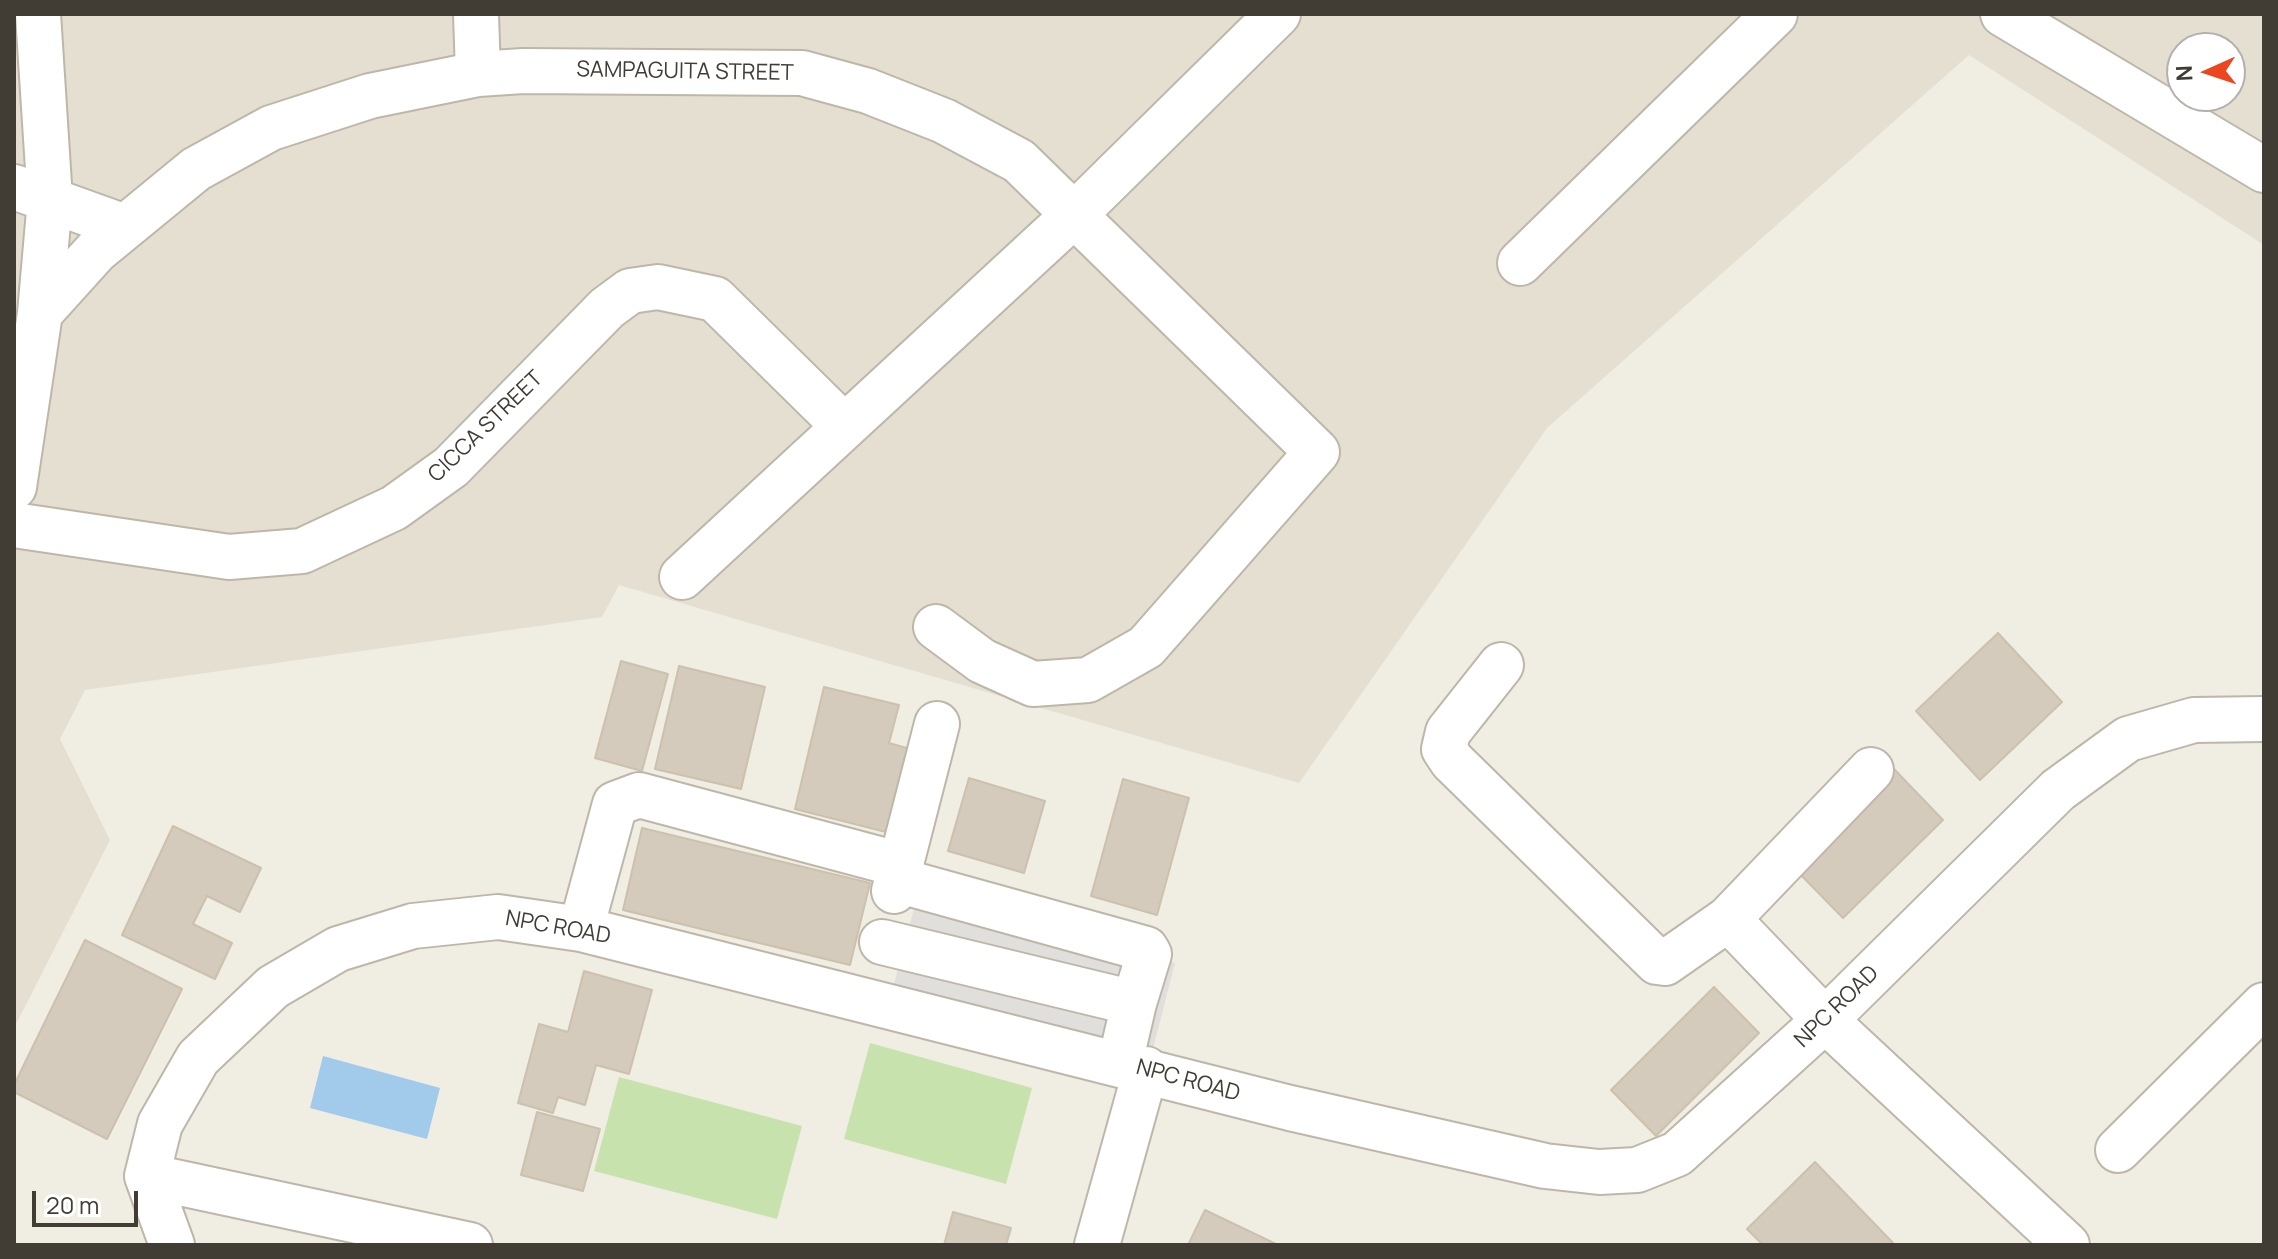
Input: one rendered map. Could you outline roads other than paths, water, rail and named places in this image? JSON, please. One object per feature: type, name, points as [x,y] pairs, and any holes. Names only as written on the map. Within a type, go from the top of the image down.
[{"type":"street","points":[[14,487],[40,313],[32,193],[38,14]]},
{"type":"street","points":[[476,14],[478,74]]},
{"type":"street","points":[[1520,263],[1775,14]]},
{"type":"street","points":[[2003,14],[2264,170]]},
{"type":"street","points":[[682,577],[1076,213],[1257,21]]},
{"type":"street","name":"SAMPAGUITA STREET","points":[[40,313],[96,251],[196,169],[271,128],[370,96],[478,74],[523,71],[802,73],[868,91],[944,121],[1019,161],[1076,213],[1317,452],[1146,647],[1088,680],[1033,684],[982,661],[936,627]]},
{"type":"street","points":[[32,193],[125,227]]},
{"type":"street","name":"CICCA STREET","points":[[14,525],[229,557],[302,551],[394,508],[451,467],[607,308],[630,291],[658,287],[715,299],[844,426]]},
{"type":"street","points":[[1501,665],[1448,732],[1444,749],[1452,761],[1657,962],[1665,963],[1728,919],[1871,770]]},
{"type":"street","name":"NPC ROAD","points":[[147,1176],[160,1124],[198,1058],[273,987],[338,949],[413,926],[498,917],[581,929],[1290,1108],[1545,1166],[1599,1172],[1637,1170],[1677,1154],[1825,1020],[2058,790],[2128,739],[2194,720],[2264,719]]},
{"type":"street","points":[[866,1002],[937,724]]},
{"type":"street","points":[[581,929],[615,804],[639,795],[1146,949],[1149,954],[1134,1003],[1133,1066],[1097,1245]]},
{"type":"street","points":[[1728,919],[1825,1020],[2067,1245]]},
{"type":"street","points":[[882,942],[1134,1003]]},
{"type":"street","points":[[2118,1150],[2264,1005]]},
{"type":"street","points":[[147,1176],[172,1245]]},
{"type":"street","points":[[147,1176],[470,1245]]},
{"type":"water","points":[[323,1056],[440,1088],[427,1139],[310,1108]]}]
